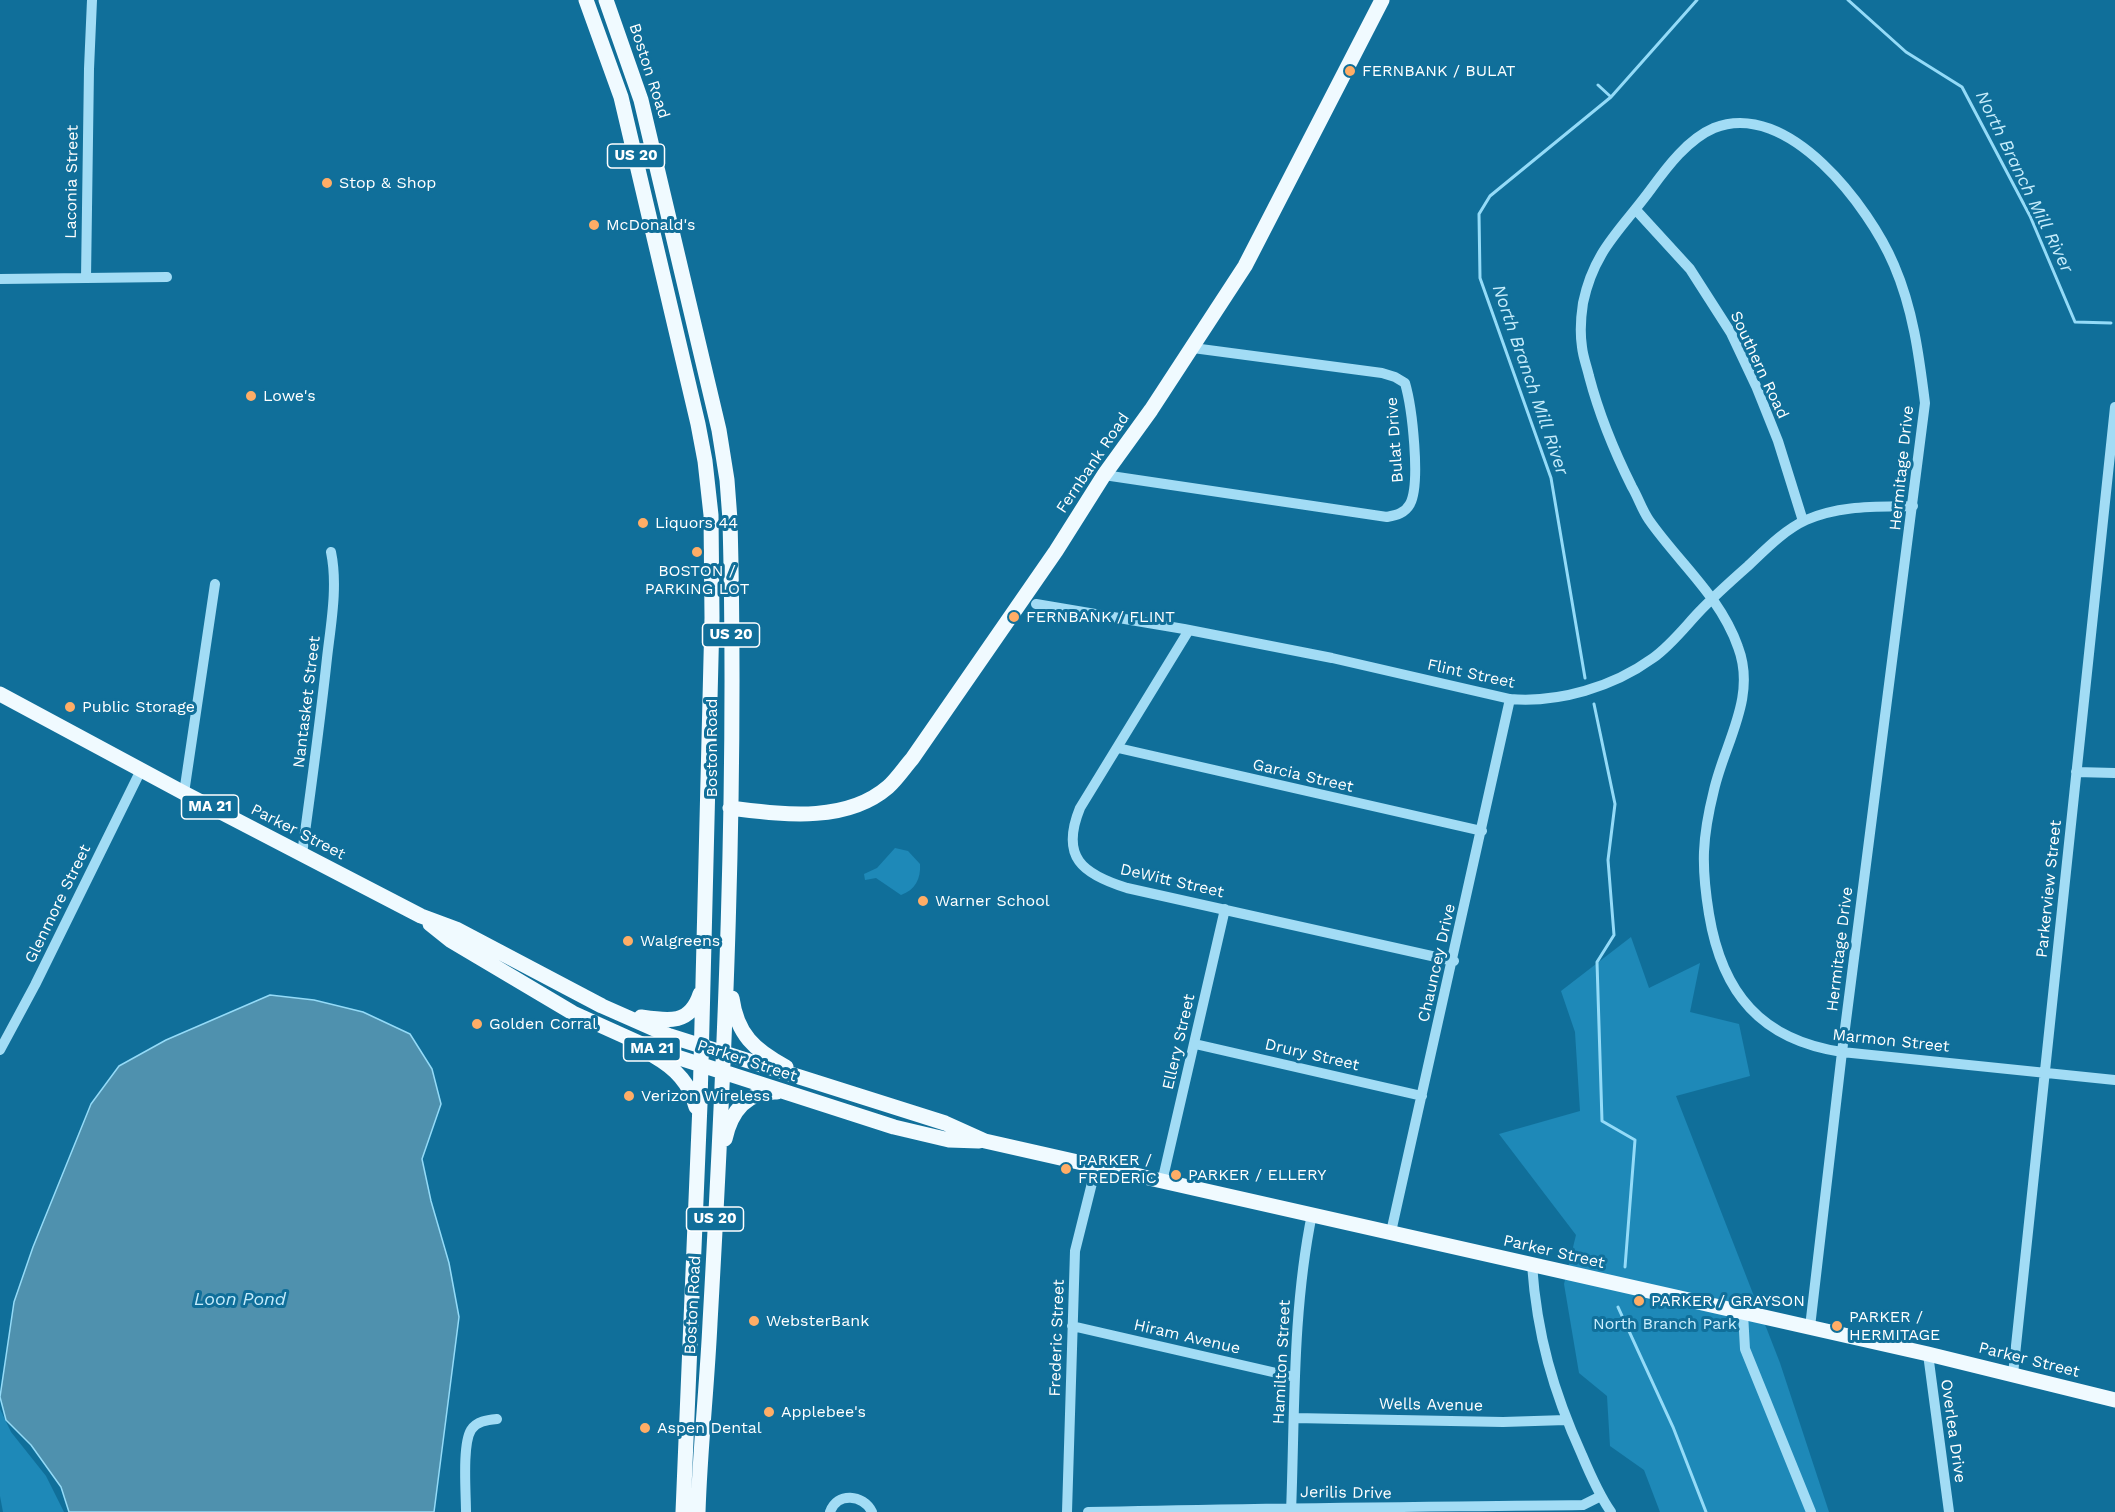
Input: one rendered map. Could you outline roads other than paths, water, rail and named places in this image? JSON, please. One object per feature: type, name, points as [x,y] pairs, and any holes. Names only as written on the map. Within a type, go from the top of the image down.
[{"type":"main road","name":"Boston Road","points":[[586,0],[613,71],[626,115],[694,407],[708,479],[712,534],[701,1066],[683,1512]]},
{"type":"main road","name":"Boston Road","points":[[606,0],[641,100],[723,454],[729,502],[731,538],[730,808],[726,963],[710,1326],[698,1512]]},
{"type":"main road","name":"Fernbank Road","points":[[730,808],[782,813],[833,812],[860,803],[888,787],[918,750],[1056,551],[1104,475],[1193,348],[1245,266],[1382,0]]},
{"type":"main road","name":"Parker Street","points":[[0,694],[421,916],[456,929],[619,1014],[701,1047],[945,1124],[985,1141],[1928,1354],[2115,1400]]},
{"type":"main road","name":"Parker Street","points":[[421,916],[450,940],[553,1002],[604,1028],[655,1050],[921,1134],[949,1140],[985,1141]]},
{"type":"main road","points":[[726,963],[738,1025],[747,1040],[759,1051],[809,1080]]},
{"type":"main road","points":[[619,1014],[669,1021],[682,1017],[690,1012],[698,1001],[703,982]]},
{"type":"main road","points":[[604,1028],[663,1061],[680,1075],[688,1086],[695,1104],[699,1130]]},
{"type":"main road","points":[[717,1184],[728,1126],[737,1108],[759,1094],[773,1092],[796,1096]]},
{"type":"street","name":"Laconia Street","points":[[86,278],[88,80],[92,0]]},
{"type":"street","name":"Hermitage Drive","points":[[1713,598],[1648,518],[1608,434],[1581,348],[1583,306],[1592,269],[1606,244],[1673,162],[1694,140],[1716,128],[1740,123],[1762,126],[1791,139],[1825,165],[1857,202],[1894,266],[1916,333],[1925,403],[1842,1052],[1810,1327]]},
{"type":"street","name":"Southern Road","points":[[1636,210],[1690,269],[1731,333],[1778,441],[1803,521]]},
{"type":"street","points":[[0,279],[167,277]]},
{"type":"street","name":"Bulat Drive","points":[[1104,475],[1387,517],[1403,513],[1411,503],[1415,487],[1415,458],[1409,396],[1405,383],[1382,373],[1193,348]]},
{"type":"street","name":"Parkerview Street","points":[[2013,1374],[2115,407]]},
{"type":"street","name":"Flint Street","points":[[1036,604],[1189,630],[1332,658],[1510,699],[1533,701],[1576,694],[1633,670],[1653,658],[1774,542],[1803,521],[1831,510],[1913,506]]},
{"type":"street","name":"Nantasket Street","points":[[302,854],[331,627],[335,570],[331,552]]},
{"type":"street","points":[[184,793],[215,584]]},
{"type":"street","name":"Marmon Street","points":[[1713,598],[1738,644],[1744,664],[1745,689],[1741,710],[1715,784],[1703,842],[1703,873],[1713,939],[1724,972],[1742,1000],[1763,1022],[1793,1039],[1828,1050],[2115,1080]]},
{"type":"street","name":"DeWitt Street","points":[[1189,630],[1080,808],[1075,821],[1073,846],[1077,859],[1089,872],[1101,880],[1126,888],[1454,961]]},
{"type":"street","name":"Chauncey Drive","points":[[1391,1232],[1454,961],[1510,699]]},
{"type":"street","name":"Garcia Street","points":[[1118,748],[1482,831]]},
{"type":"street","name":"Glenmore Street","points":[[0,1050],[35,985],[141,770]]},
{"type":"street","points":[[2076,772],[2115,773]]},
{"type":"street","name":"Ellery Street","points":[[1162,1182],[1226,909]]},
{"type":"street","name":"Drury Street","points":[[1195,1044],[1422,1096]]},
{"type":"street","name":"Frederic Street","points":[[1067,1512],[1075,1251],[1096,1167]]},
{"type":"street","name":"Hamilton Street","points":[[1291,1510],[1294,1377],[1304,1256],[1312,1214]]},
{"type":"street","points":[[1532,1265],[1535,1307],[1546,1362],[1566,1420],[1611,1512]]},
{"type":"street","points":[[1743,1313],[1745,1349],[1811,1512]]},
{"type":"street","name":"Hiram Avenue","points":[[1072,1326],[1294,1377]]},
{"type":"street","name":"Overlea Drive","points":[[1928,1354],[1950,1512]]},
{"type":"street","name":"Wells Avenue","points":[[1294,1418],[1503,1422],[1566,1420]]},
{"type":"street","points":[[466,1512],[466,1446],[471,1430],[480,1421],[497,1419]]},
{"type":"street","name":"Jerilis Drive","points":[[1088,1512],[1583,1505],[1602,1496]]},
{"type":"street","points":[[830,1512],[832,1504],[852,1497],[869,1505],[872,1512]]},
{"type":"water","name":"Loon Pond","points":[[270,995],[314,1000],[363,1012],[410,1034],[432,1069],[441,1104],[422,1159],[431,1201],[449,1263],[459,1317],[434,1512],[69,1512],[61,1487],[31,1445],[6,1420],[0,1397],[14,1302],[33,1247],[91,1104],[119,1066],[166,1040]]},
{"type":"waterway","name":"North Branch Mill River","points":[[1585,678],[1551,478],[1480,278],[1479,214],[1490,196],[1611,97],[1697,0]]},
{"type":"waterway","name":"North Branch Mill River","points":[[1848,0],[1906,52],[1962,87],[2030,216],[2075,322],[2111,323]]},
{"type":"waterway","points":[[1598,85],[1611,97]]},
{"type":"waterway","name":"North Branch Mill River","points":[[1594,704],[1615,804],[1608,860],[1614,935],[1597,962],[1602,1121],[1635,1140],[1625,1267]]},
{"type":"waterway","name":"North Branch Mill River","points":[[1618,1307],[1673,1427],[1706,1512]]},
{"type":"place","name":"FERNBANK / BULAT","points":[[1350,71]]},
{"type":"place","name":"Stop & Shop","points":[[327,183]]},
{"type":"place","name":"McDonald's","points":[[594,225]]},
{"type":"place","name":"Lowe's","points":[[251,396]]},
{"type":"place","name":"Liquors 44","points":[[643,523]]},
{"type":"place","name":"BOSTON / PARKING LOT","points":[[697,552]]},
{"type":"place","name":"FERNBANK / FLINT","points":[[1014,617]]},
{"type":"place","name":"Public Storage","points":[[70,707]]},
{"type":"place","name":"Warner School","points":[[923,901]]},
{"type":"place","name":"Walgreens","points":[[628,941]]},
{"type":"place","name":"Golden Corral","points":[[477,1024]]},
{"type":"place","name":"Verizon Wireless","points":[[629,1096]]},
{"type":"place","name":"PARKER / FREDERIC","points":[[1066,1169]]},
{"type":"place","name":"PARKER / ELLERY","points":[[1176,1175]]},
{"type":"place","name":"PARKER / GRAYSON","points":[[1639,1301]]},
{"type":"place","name":"WebsterBank","points":[[754,1321]]},
{"type":"place","name":"PARKER / HERMITAGE","points":[[1837,1326]]},
{"type":"place","name":"Applebee's","points":[[769,1412]]},
{"type":"place","name":"Aspen Dental","points":[[645,1428]]},
{"type":"park label","name":"North Branch Park","points":[[1665,1324]]}]
